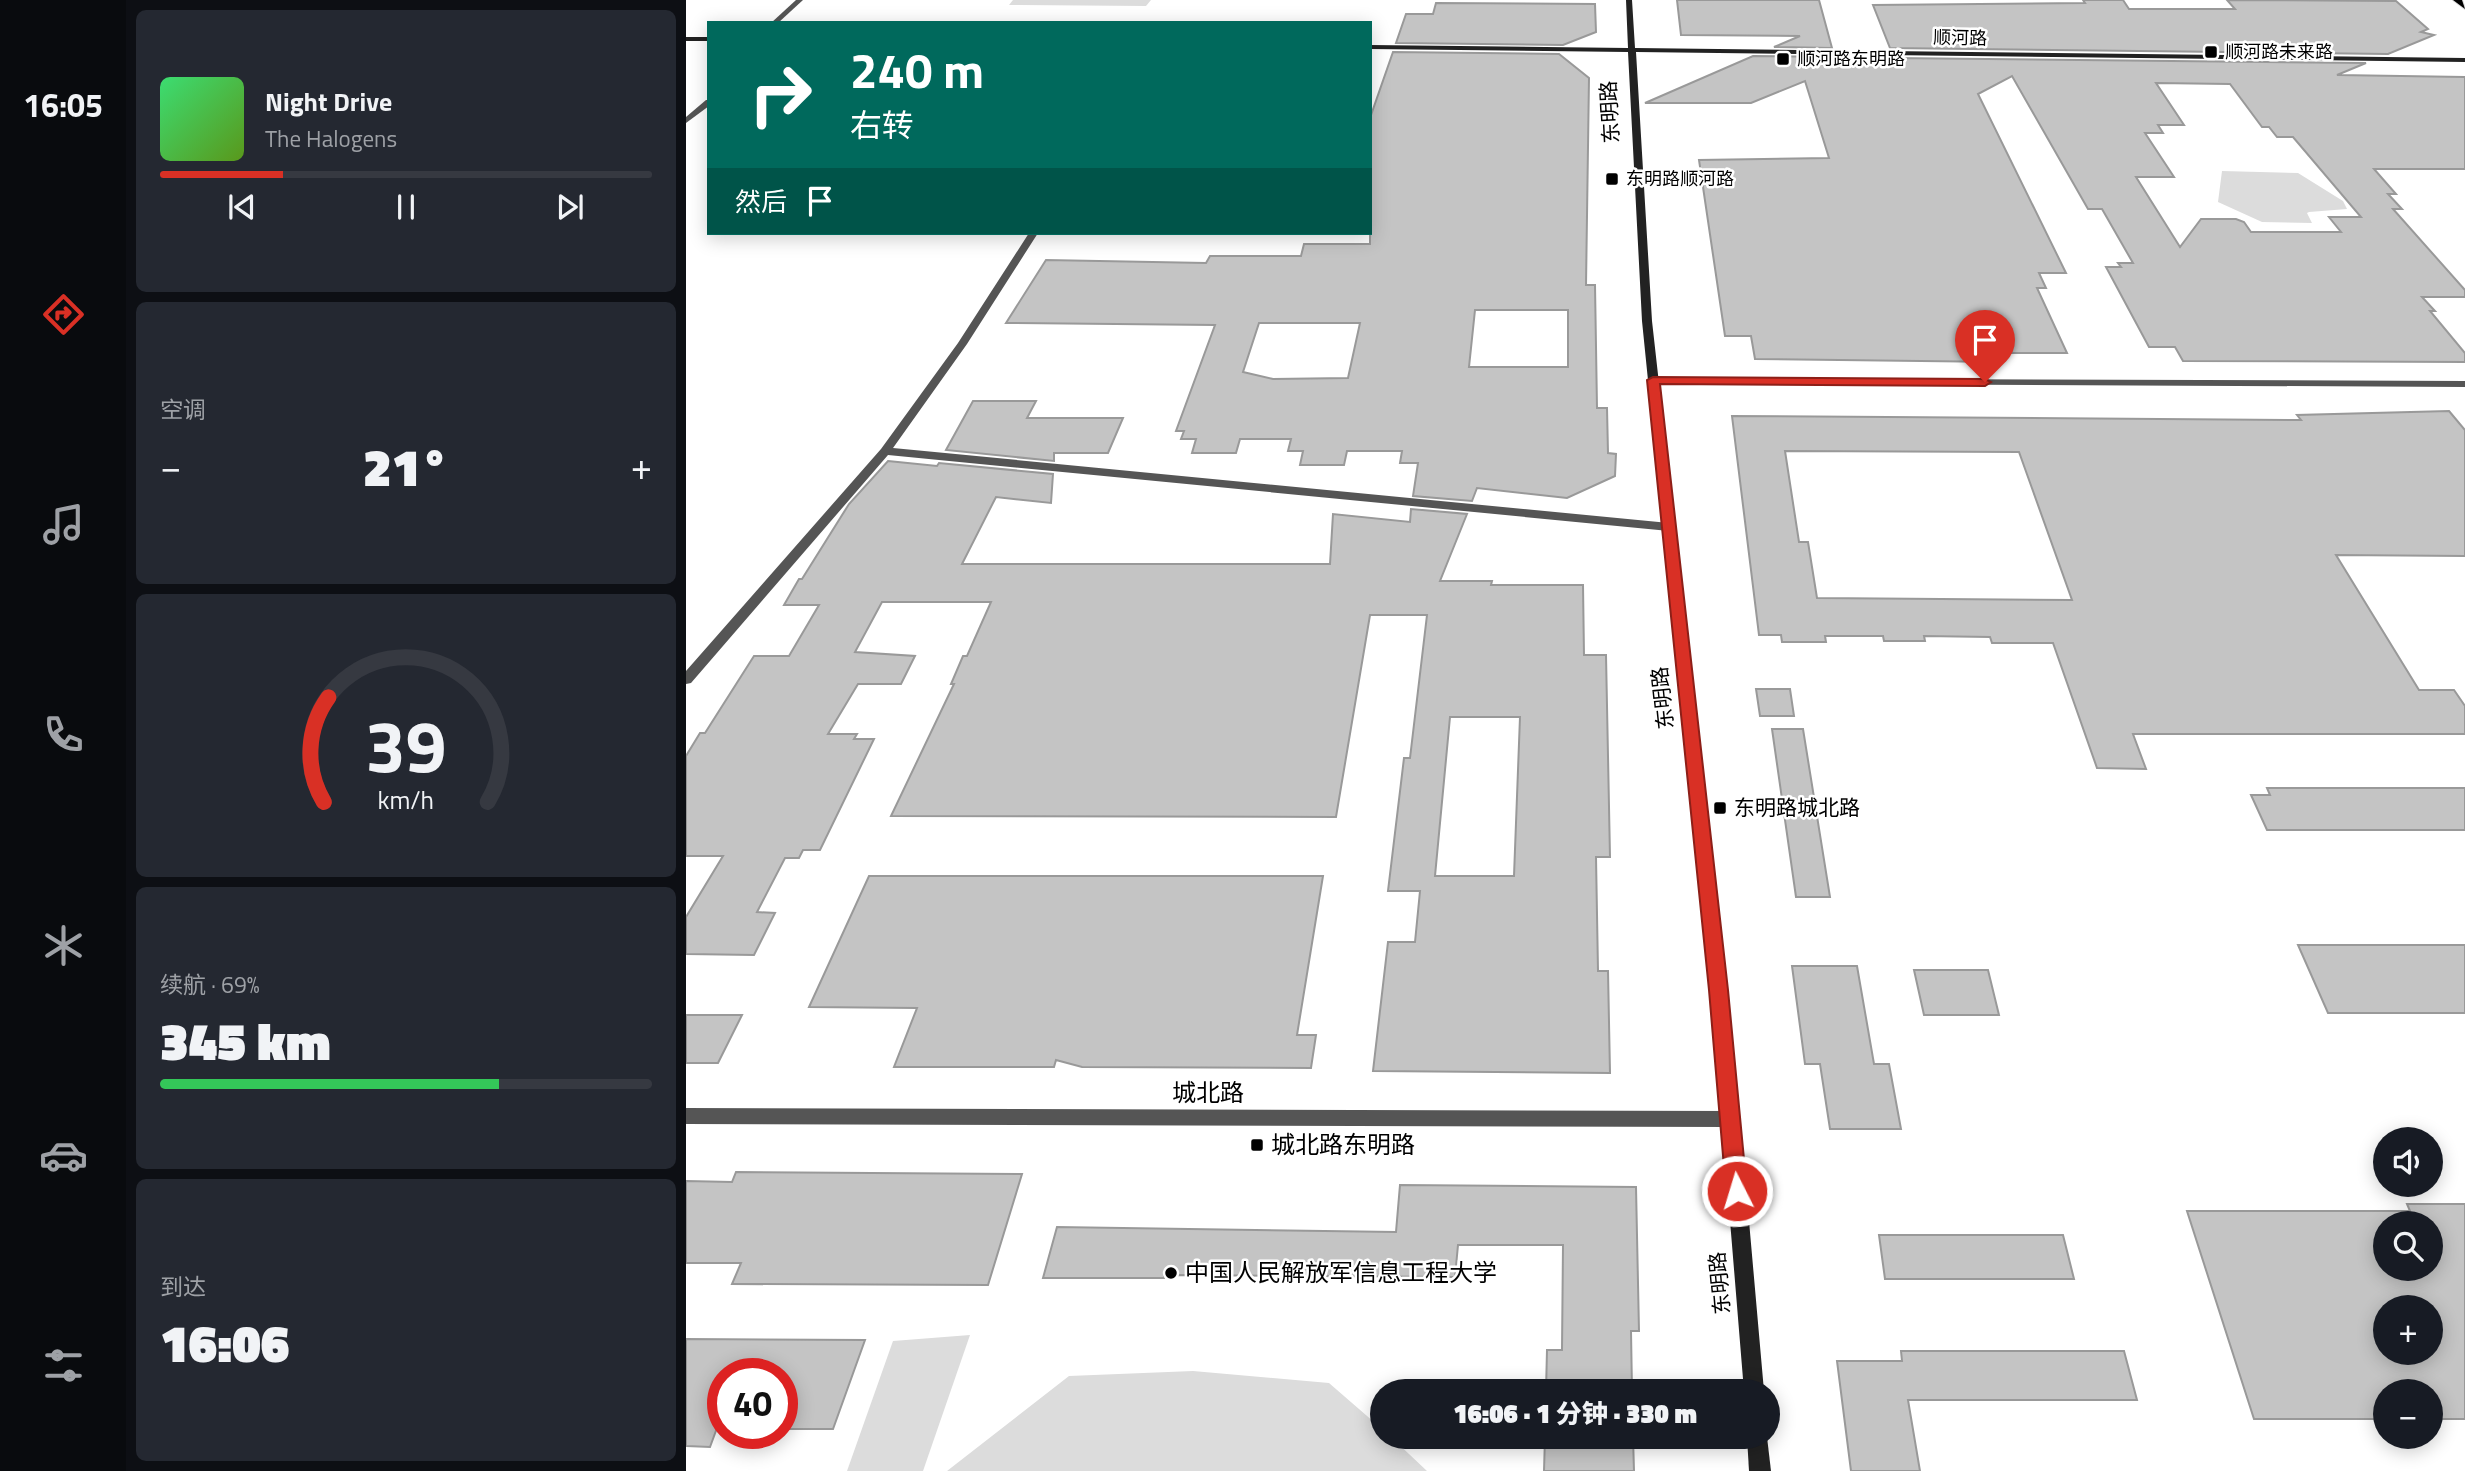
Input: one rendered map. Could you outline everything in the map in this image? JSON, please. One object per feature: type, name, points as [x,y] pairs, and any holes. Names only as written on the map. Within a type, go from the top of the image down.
[{"type":"main road","points":[[2457,0],[2465,6]]},
{"type":"street","points":[[776,21],[800,0]]},
{"type":"street","name":"东明路","points":[[1629,0],[1647,321],[1731,1119],[1753,1379]]},
{"type":"street","points":[[686,39],[707,39]]},
{"type":"street","name":"顺河路","points":[[1372,47],[2465,61]]},
{"type":"street","points":[[689,119],[707,104]]},
{"type":"street","points":[[689,119],[707,117]]},
{"type":"street","points":[[686,680],[886,451],[962,344],[1032,235]]},
{"type":"street","points":[[1653,380],[2465,384]]},
{"type":"street","points":[[886,451],[1669,527]]},
{"type":"street","name":"城北路","points":[[686,1116],[1731,1119]]},
{"type":"street","points":[[1758,1449],[1760,1471]]},
{"type":"shaded area","points":[[1013,0],[1151,0],[1146,6],[1009,5]]},
{"type":"shaded area","points":[[2222,171],[2298,173],[2343,201],[2347,209],[2309,212],[2307,213],[2312,223],[2262,222],[2218,202]]},
{"type":"shaded area","points":[[970,1335],[923,1471],[847,1471],[893,1341]]},
{"type":"shaded area","points":[[1193,1371],[1329,1383],[1370,1419],[1370,1449],[1404,1449],[1427,1471],[947,1471],[1069,1376]]},
{"type":"building","points":[[1677,0],[1819,0],[1832,48],[1774,47],[1800,36],[1681,35]]},
{"type":"building","points":[[2083,0],[2123,0],[2129,9],[2235,9],[2227,0],[2396,1],[2428,29],[2421,32],[2434,35],[2388,54],[1890,48],[1873,5],[2085,3]]},
{"type":"building","points":[[1436,3],[1595,4],[1596,32],[1563,45],[1396,43],[1406,14],[1433,14]]},
{"type":"building","points":[[1393,52],[1559,54],[1589,78],[1586,285],[1595,285],[1597,408],[1607,408],[1608,453],[1616,454],[1615,476],[1567,498],[1477,488],[1472,501],[1413,496],[1418,463],[1400,463],[1402,451],[1347,451],[1344,465],[1300,465],[1303,451],[1288,451],[1291,439],[1240,439],[1236,453],[1192,453],[1196,439],[1181,439],[1184,431],[1176,431],[1215,325],[1006,323],[1046,260],[1206,263],[1210,256],[1301,256],[1304,244],[1370,244],[1372,112]],"holes":[[[1475,310],[1568,310],[1568,367],[1469,367]],[[1259,323],[1360,323],[1348,378],[1273,379],[1243,372]]]},
{"type":"building","points":[[1753,56],[1834,57],[1836,64],[1896,65],[1893,58],[2366,63],[2337,75],[2465,77],[2465,169],[2374,169],[2396,194],[2388,194],[2402,209],[2393,209],[2465,290],[2465,297],[2422,297],[2435,311],[2430,311],[2465,353],[2465,362],[2183,361],[2175,347],[2149,347],[2106,267],[2121,267],[2118,263],[2133,263],[2102,209],[2088,209],[2012,76],[1978,94],[2066,273],[2039,273],[2046,288],[2037,288],[2067,353],[1997,353],[2001,362],[1755,359],[1751,336],[1725,336],[1699,160],[1829,158],[1805,81],[1751,103],[1645,103]],"holes":[[[2156,83],[2230,84],[2262,127],[2269,127],[2277,137],[2293,137],[2361,217],[2329,217],[2341,232],[2251,232],[2244,222],[2236,219],[2201,219],[2180,247],[2136,177],[2174,177],[2145,133],[2163,133],[2158,125],[2184,125]]]},
{"type":"building","points":[[973,401],[1036,401],[1027,418],[1123,418],[1108,453],[1054,453],[1054,461],[946,450]]},
{"type":"building","points":[[2449,411],[2465,430],[2465,556],[2336,555],[2419,690],[2454,690],[2465,706],[2465,734],[2133,734],[2146,769],[2097,768],[2053,643],[1992,643],[1990,637],[1924,636],[1925,641],[1884,641],[1883,636],[1825,636],[1826,642],[1782,642],[1781,635],[1759,635],[1732,416],[2301,420],[2297,415]],"holes":[[[1785,451],[2019,452],[2072,600],[1817,598],[1808,542],[1799,542]]]},
{"type":"building","points":[[888,461],[1053,474],[1051,503],[996,497],[962,564],[1330,564],[1333,514],[1410,522],[1411,509],[1467,514],[1440,581],[1492,581],[1491,585],[1583,585],[1584,655],[1606,655],[1610,857],[1596,857],[1598,971],[1608,971],[1610,1073],[1373,1071],[1388,942],[1415,942],[1420,891],[1388,891],[1404,758],[1410,758],[1427,615],[1370,615],[1336,817],[891,816],[954,684],[951,684],[963,656],[967,656],[991,602],[882,602],[855,652],[915,656],[901,684],[858,684],[828,734],[857,734],[854,739],[874,739],[820,850],[803,850],[799,858],[785,858],[757,912],[775,913],[754,955],[686,954],[686,917],[723,856],[686,856],[686,756],[700,733],[705,733],[754,656],[789,656],[819,605],[784,605],[849,504]],"holes":[[[1450,717],[1520,717],[1514,876],[1435,876]]]},
{"type":"building","points":[[1756,689],[1790,689],[1794,716],[1760,716]]},
{"type":"building","points":[[1772,729],[1803,729],[1830,897],[1796,897]]},
{"type":"building","points":[[2267,788],[2465,788],[2465,830],[2267,830],[2251,795],[2270,795]]},
{"type":"building","points":[[869,876],[1323,876],[1297,1035],[1316,1035],[1311,1068],[1082,1067],[1056,1060],[1054,1067],[894,1067],[917,1008],[809,1007]]},
{"type":"building","points":[[2298,945],[2465,945],[2465,1013],[2328,1013]]},
{"type":"building","points":[[1792,966],[1857,966],[1874,1064],[1889,1064],[1901,1129],[1830,1129],[1820,1064],[1805,1064]]},
{"type":"building","points":[[1914,970],[1988,970],[1999,1015],[1924,1015]]},
{"type":"building","points":[[686,1015],[742,1015],[718,1063],[686,1063]]},
{"type":"building","points":[[736,1172],[1022,1174],[988,1285],[732,1284],[741,1263],[686,1263],[686,1181],[732,1182]]},
{"type":"building","points":[[1400,1185],[1636,1187],[1639,1331],[1631,1331],[1632,1379],[1546,1379],[1547,1350],[1562,1350],[1563,1245],[1458,1245],[1455,1277],[1164,1275],[1164,1278],[1043,1278],[1057,1227],[1396,1232]]},
{"type":"building","points":[[2407,1204],[2465,1204],[2465,1419],[2443,1419],[2443,1379],[2373,1379],[2373,1419],[2254,1419],[2187,1211],[2373,1211],[2373,1281],[2443,1281],[2443,1211],[2410,1211]]},
{"type":"building","points":[[1879,1235],[2063,1235],[2074,1279],[1885,1279]]},
{"type":"building","points":[[686,1339],[865,1340],[833,1429],[798,1429],[798,1358],[707,1358],[707,1447],[686,1446]]},
{"type":"building","points":[[1901,1351],[2124,1351],[2137,1400],[1908,1400],[1920,1471],[1851,1471],[1837,1361],[1902,1361]]},
{"type":"building","points":[[1545,1449],[1633,1449],[1634,1471],[1544,1471]]},
{"type":"place","name":"顺河路未来路","points":[[2211,52]]},
{"type":"place","name":"顺河路东明路","points":[[1783,59]]},
{"type":"place","name":"东明路顺河路","points":[[1612,179]]},
{"type":"place","name":"东明路城北路","points":[[1720,808]]},
{"type":"place","name":"城北路东明路","points":[[1257,1145]]},
{"type":"place","name":"中国人民解放军信息工程大学","points":[[1171,1273]]},
{"type":"route","points":[[1737,1191],[1726,1062],[1653,380],[1985,382]]}]
